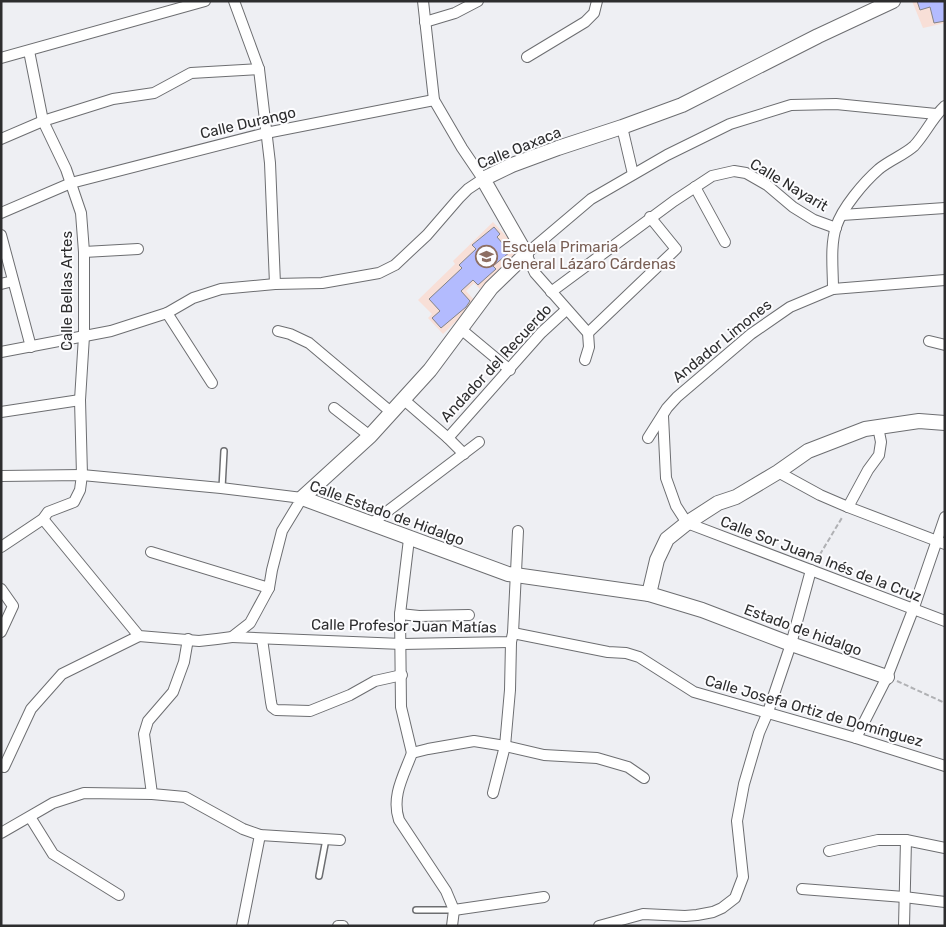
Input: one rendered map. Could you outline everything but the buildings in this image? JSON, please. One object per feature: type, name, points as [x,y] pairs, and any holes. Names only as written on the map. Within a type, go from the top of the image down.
[{"type":"street","points":[[1,58],[205,1]]},
{"type":"street","points":[[234,1],[259,69],[270,163],[275,284]]},
{"type":"street","points":[[423,1],[434,100],[462,148],[483,179],[535,273],[588,333],[589,347],[586,360]]},
{"type":"street","points":[[425,22],[455,13],[478,1]]},
{"type":"street","name":"Calle Oaxaca","points":[[1,352],[111,331],[167,313],[192,298],[221,289],[275,284],[322,283],[379,273],[395,265],[427,235],[468,189],[483,179],[512,165],[682,105],[818,36],[893,1]]},
{"type":"street","points":[[527,57],[585,22],[594,13],[597,2]]},
{"type":"street","name":"Calle Bellas Artes","points":[[1,547],[43,519],[48,512],[74,502],[80,490],[82,475],[80,400],[84,336],[84,252],[81,213],[66,169],[42,121],[28,50]]},
{"type":"street","points":[[1,138],[42,121],[113,99],[154,93],[191,73],[259,69]]},
{"type":"street","name":"Calle Durango","points":[[1,213],[71,183],[266,133],[434,100]]},
{"type":"street","points":[[232,637],[250,623],[269,588],[282,531],[302,498],[370,436],[430,370],[462,330],[491,288],[526,254],[591,199],[667,155],[730,124],[791,105],[836,104],[936,114]]},
{"type":"street","points":[[833,289],[836,228],[842,216],[862,186],[880,168],[914,146],[936,114],[945,106]]},
{"type":"street","points":[[622,127],[633,174]]},
{"type":"street","name":"Calle Nayarit","points":[[551,292],[650,217],[695,187],[712,176],[734,171],[746,173],[767,185],[794,207],[814,220],[836,228]]},
{"type":"street","points":[[695,187],[725,242]]},
{"type":"street","points":[[842,216],[945,208]]},
{"type":"street","points":[[588,333],[676,249],[650,217]]},
{"type":"street","points":[[1,236],[31,347]]},
{"type":"street","points":[[84,252],[138,249]]},
{"type":"street","name":"Andador Limones","points":[[648,438],[667,408],[677,397],[751,334],[790,307],[833,289],[945,280]]},
{"type":"street","points":[[1,284],[14,281]]},
{"type":"street","name":"Andador del Recuerdo","points":[[448,438],[541,333],[566,310]]},
{"type":"street","points":[[167,313],[212,383]]},
{"type":"street","points":[[462,330],[510,370]]},
{"type":"street","points":[[278,331],[290,334],[309,343],[391,412]]},
{"type":"street","points":[[929,340],[945,345]]},
{"type":"street","points":[[1,412],[80,400]]},
{"type":"street","points":[[403,400],[464,454]]},
{"type":"street","points":[[334,408],[370,436]]},
{"type":"street","points":[[663,416],[666,478],[676,506],[687,523]]},
{"type":"street","points":[[649,594],[657,560],[667,539],[687,523],[718,503],[736,497],[778,472],[808,451],[866,429],[919,421],[945,423]]},
{"type":"street","points":[[848,507],[868,470],[879,455],[881,442],[878,427]]},
{"type":"street","points":[[372,523],[479,442]]},
{"type":"street","points":[[778,472],[820,495],[941,542]]},
{"type":"street","name":"Calle Estado de Hidalgo","points":[[1,476],[82,475],[222,488],[302,498],[372,523],[409,539],[515,575],[649,594]]},
{"type":"street","points":[[856,738],[887,677],[941,542],[945,517]]},
{"type":"street","points":[[43,519],[139,636]]},
{"type":"street","name":"Calle Sor Juana Inés de la Cruz","points":[[687,523],[945,621]]},
{"type":"street","points":[[493,793],[505,746],[510,690],[518,531]]},
{"type":"street","points":[[409,539],[400,614],[402,644],[401,707],[412,753],[396,794],[397,815],[446,891],[454,910],[452,926]]},
{"type":"street","points":[[151,552],[269,588]]},
{"type":"street","points":[[599,926],[643,914],[684,916],[713,912],[735,898],[743,877],[737,821],[749,767],[759,733],[791,644],[811,570]]},
{"type":"street","points":[[1,589],[13,606],[1,632]]},
{"type":"street","name":"Estado de hidalgo","points":[[649,594],[702,610],[791,644],[887,677]]},
{"type":"street","points":[[400,614],[419,616],[469,615]]},
{"type":"street","points":[[4,767],[31,709],[62,674],[139,636],[188,639],[184,662],[173,692],[148,720],[144,734],[152,794]]},
{"type":"street","name":"Calle Profesor Juan Matías","points":[[188,639],[232,637],[402,644],[512,638],[626,653],[639,657],[652,665]]},
{"type":"street","points":[[262,638],[270,702],[276,710],[310,711],[350,695],[375,681],[402,676]]},
{"type":"street","name":"Calle Josefa Ortiz de Domínguez","points":[[652,665],[694,692],[768,712],[945,766]]},
{"type":"street","points":[[412,753],[474,741],[544,755],[597,758],[628,767],[644,778]]},
{"type":"street","points":[[1,833],[53,804],[84,793],[152,794],[185,797],[242,829],[260,835],[340,840]]},
{"type":"street","points":[[30,817],[53,854],[119,895]]},
{"type":"street","points":[[242,926],[260,835]]},
{"type":"street","points":[[829,851],[878,840],[906,840],[945,848]]},
{"type":"street","points":[[904,926],[906,840]]},
{"type":"street","points":[[802,889],[945,902]]},
{"type":"street","points":[[454,910],[544,897]]},
{"type":"street","points":[[338,926],[343,926]]},
{"type":"lane","points":[[222,488],[224,451]]},
{"type":"lane","points":[[319,876],[326,839]]},
{"type":"lane","points":[[416,910],[454,910]]},
{"type":"path","points":[[811,570],[848,507]]},
{"type":"path","points":[[887,677],[945,702]]},
{"type":"shaded area","points":[[912,1],[945,1],[945,23],[923,28]]},
{"type":"shaded area","points":[[493,222],[520,251],[480,289],[474,283],[466,291],[476,302],[443,334],[428,318],[432,314],[418,300],[455,264],[453,261]]},
{"type":"place","name":"Escuela Primaria General Lázaro Cárdenas","points":[[486,256]]}]
